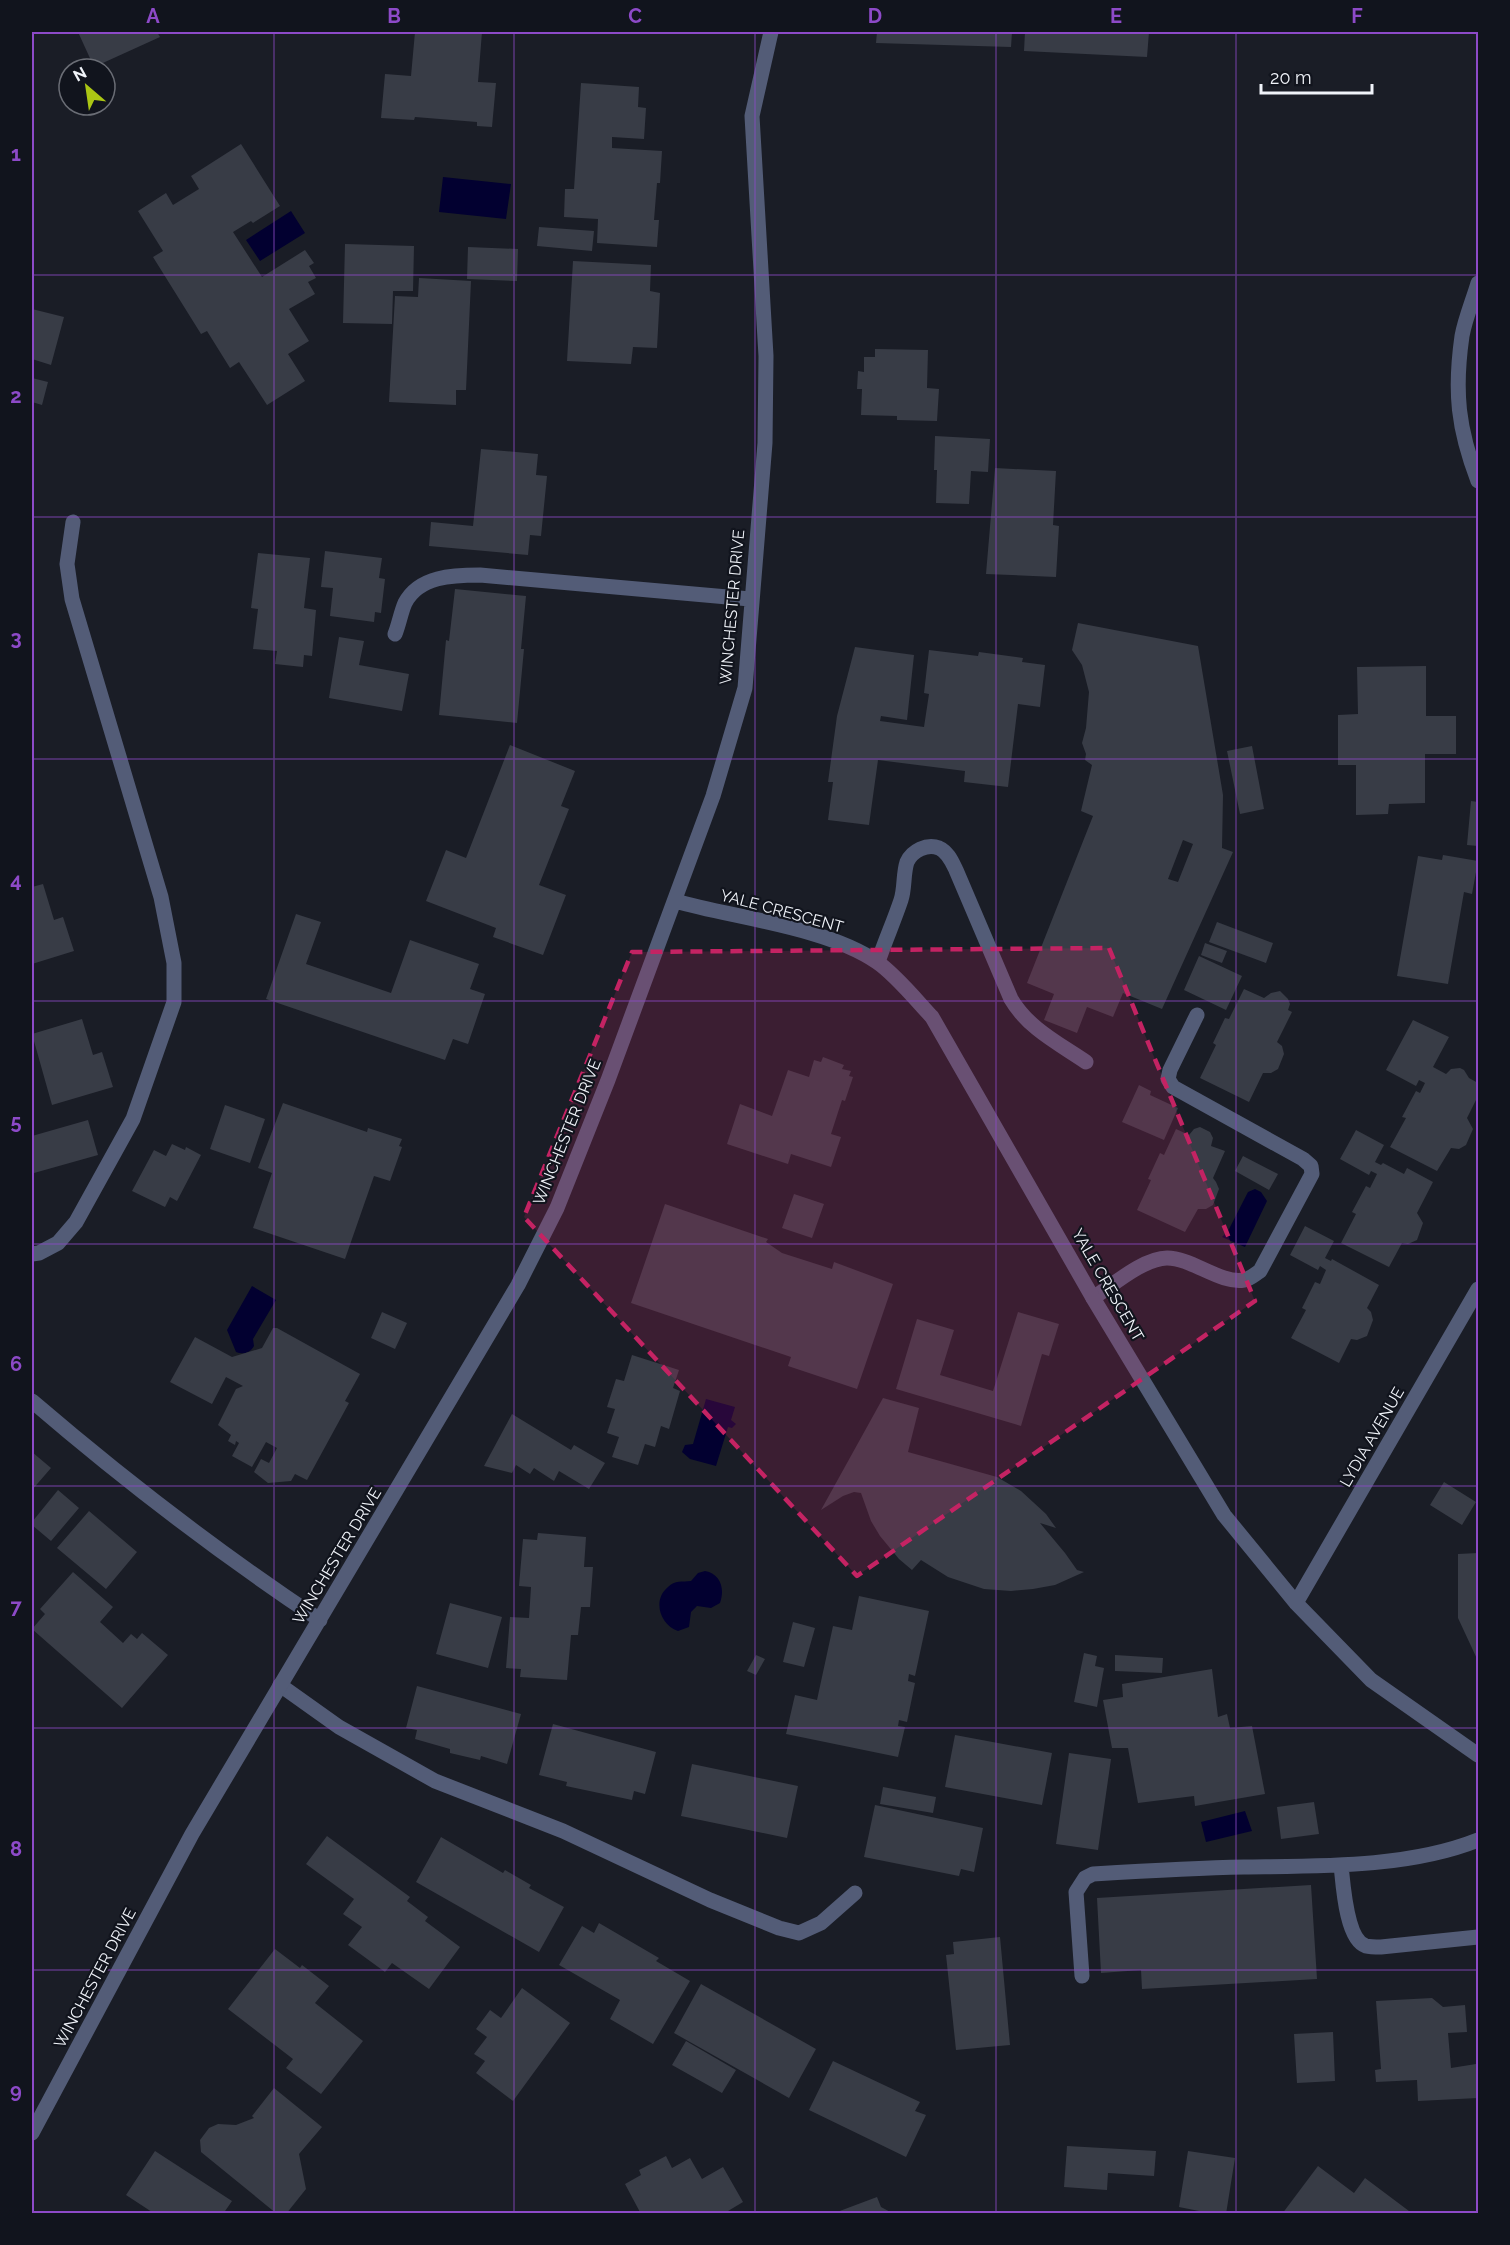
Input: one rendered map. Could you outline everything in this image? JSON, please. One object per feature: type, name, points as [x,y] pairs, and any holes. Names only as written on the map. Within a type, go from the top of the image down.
[{"type":"street","name":"WINCHESTER DRIVE","points":[[32,2133],[192,1834],[518,1285],[557,1208],[713,796],[745,688],[750,599],[765,443],[766,356],[752,116],[771,32]]},
{"type":"street","points":[[1479,283],[1462,334],[1457,403],[1466,449],[1479,481]]},
{"type":"street","points":[[32,1254],[39,1253],[58,1243],[76,1222],[133,1119],[174,1002],[174,963],[161,897],[72,599],[67,564],[73,522]]},
{"type":"street","points":[[396,634],[405,603],[415,589],[428,582],[454,575],[480,574],[750,599]]},
{"type":"street","points":[[878,962],[902,897],[907,864],[912,855],[921,849],[939,848],[949,856],[956,870],[1019,1013],[1032,1026],[1086,1062]]},
{"type":"street","name":"YALE CRESCENT","points":[[675,901],[816,935],[849,947],[878,962],[932,1017],[1093,1298],[1224,1515],[1296,1603],[1371,1680],[1479,1755]]},
{"type":"street","points":[[1093,1298],[1151,1261],[1168,1258],[1241,1281],[1248,1279],[1260,1271],[1312,1174],[1311,1166],[1303,1159],[1173,1087],[1168,1079],[1170,1070],[1197,1015]]},
{"type":"street","name":"LYDIA AVENUE","points":[[1296,1603],[1479,1289]]},
{"type":"street","points":[[32,1401],[103,1461],[267,1585],[320,1620]]},
{"type":"street","points":[[280,1685],[339,1727],[435,1781],[563,1831],[710,1900],[778,1928],[799,1933],[806,1930],[821,1923],[855,1893]]},
{"type":"street","points":[[1082,1976],[1076,1892],[1085,1878],[1093,1874],[1197,1868],[1341,1865],[1428,1855],[1479,1840]]},
{"type":"street","points":[[1341,1865],[1347,1911],[1355,1938],[1365,1946],[1381,1947],[1479,1937]]},
{"type":"highlighted area","points":[[1109,948],[1255,1301],[857,1576],[524,1217],[632,952]]},
{"type":"shaded area","points":[[443,177],[511,184],[506,219],[439,212]]},
{"type":"shaded area","points":[[291,211],[305,233],[260,261],[246,240]]},
{"type":"shaded area","points":[[1255,1189],[1261,1192],[1267,1201],[1245,1247],[1222,1237],[1228,1231],[1248,1192]]},
{"type":"shaded area","points":[[252,1286],[276,1300],[253,1339],[254,1346],[246,1353],[239,1353],[236,1352],[227,1330]]},
{"type":"shaded area","points":[[706,1399],[735,1407],[731,1420],[736,1424],[732,1428],[728,1427],[716,1466],[690,1459],[682,1452],[685,1445],[693,1444]]},
{"type":"shaded area","points":[[705,1571],[715,1575],[720,1583],[722,1593],[720,1603],[711,1608],[697,1606],[691,1612],[689,1627],[678,1631],[672,1628],[660,1612],[659,1605],[663,1592],[673,1583],[691,1581],[698,1573]]},
{"type":"shaded area","points":[[1245,1811],[1252,1831],[1206,1842],[1201,1822]]},
{"type":"building","points":[[78,32],[157,32],[160,37],[116,57],[89,57]]},
{"type":"building","points":[[415,32],[482,32],[478,82],[496,83],[492,127],[477,126],[477,122],[415,117],[414,120],[381,118],[385,74],[411,76]]},
{"type":"building","points":[[877,32],[1012,32],[1011,47],[876,43]]},
{"type":"building","points":[[1025,32],[1149,32],[1147,57],[1024,51]]},
{"type":"building","points":[[581,83],[639,87],[638,107],[646,108],[644,139],[612,137],[612,148],[662,151],[654,220],[659,220],[657,247],[597,243],[598,219],[564,217],[565,189],[574,189]]},
{"type":"building","points":[[241,144],[280,206],[253,223],[251,221],[233,232],[262,277],[305,250],[314,263],[309,266],[316,278],[308,282],[315,294],[289,309],[309,341],[288,354],[305,381],[267,405],[239,362],[230,368],[207,331],[201,334],[153,257],[163,251],[138,211],[166,193],[173,205],[199,189],[191,176]]},
{"type":"building","points":[[539,227],[594,231],[592,251],[537,246]]},
{"type":"building","points":[[345,244],[414,246],[413,291],[393,291],[392,324],[343,323]]},
{"type":"building","points":[[468,247],[518,249],[517,281],[467,279]]},
{"type":"building","points":[[573,261],[651,265],[650,291],[660,293],[657,348],[633,347],[631,364],[567,361]]},
{"type":"building","points":[[419,278],[471,281],[466,390],[456,390],[456,405],[389,402],[395,296],[418,297]]},
{"type":"building","points":[[32,309],[64,317],[51,365],[32,359]]},
{"type":"building","points":[[875,349],[928,350],[927,388],[939,389],[937,421],[897,420],[897,416],[861,415],[862,389],[857,389],[858,371],[864,372],[864,357],[875,357]]},
{"type":"building","points":[[32,378],[48,382],[42,405],[32,402]]},
{"type":"building","points":[[935,436],[990,439],[988,472],[971,471],[969,504],[936,503]]},
{"type":"building","points":[[481,449],[538,454],[536,475],[547,476],[541,536],[530,535],[528,555],[429,546],[431,522],[473,526]]},
{"type":"building","points":[[995,468],[1056,471],[1053,525],[1059,526],[1056,577],[986,574]]},
{"type":"building","points":[[325,551],[382,558],[379,578],[385,579],[381,613],[375,612],[374,622],[330,616],[333,588],[321,587]]},
{"type":"building","points":[[258,553],[310,558],[304,608],[316,610],[312,656],[304,655],[303,667],[275,664],[277,651],[253,649],[258,609],[251,608]]},
{"type":"building","points":[[455,589],[526,596],[517,723],[439,715],[446,640],[449,641]]},
{"type":"building","points":[[1078,623],[1198,646],[1223,795],[1222,848],[1233,852],[1162,1009],[1123,993],[1113,1017],[1087,1007],[1077,1033],[1044,1020],[1054,994],[1027,983],[1093,816],[1081,811],[1092,765],[1085,760],[1086,754],[1082,743],[1086,728],[1089,692],[1082,665],[1072,650]],"holes":[[[1183,840],[1193,844],[1178,882],[1168,879]]]},
{"type":"building","points":[[339,637],[364,641],[359,665],[409,674],[402,711],[329,698]]},
{"type":"building","points":[[855,647],[914,655],[907,720],[881,716],[880,721],[924,727],[929,694],[924,693],[929,650],[978,656],[979,652],[1023,658],[1022,662],[1045,665],[1040,707],[1018,704],[1008,787],[964,782],[965,771],[878,760],[869,825],[828,820],[833,782],[828,782],[837,716]]},
{"type":"building","points":[[1426,666],[1426,716],[1456,716],[1456,754],[1425,754],[1425,803],[1389,804],[1388,814],[1356,815],[1356,765],[1338,765],[1338,715],[1358,714],[1357,667]]},
{"type":"building","points":[[510,745],[575,771],[561,806],[569,809],[539,885],[566,895],[543,955],[493,937],[496,928],[426,901],[446,850],[466,858]]},
{"type":"building","points":[[1252,746],[1264,809],[1240,814],[1227,751]]},
{"type":"building","points":[[1471,801],[1478,802],[1478,846],[1467,845]]},
{"type":"building","points":[[1443,855],[1478,861],[1472,894],[1464,892],[1448,984],[1397,976],[1418,856],[1442,860]]},
{"type":"building","points":[[43,884],[54,920],[63,917],[74,951],[32,964],[32,887]]},
{"type":"building","points":[[296,914],[321,922],[306,964],[391,993],[410,940],[479,964],[470,989],[485,994],[468,1044],[453,1039],[445,1060],[266,999]]},
{"type":"building","points":[[1217,922],[1273,943],[1266,963],[1209,942]]},
{"type":"building","points":[[1205,943],[1227,951],[1222,963],[1201,955]]},
{"type":"building","points":[[1199,956],[1242,976],[1226,1010],[1184,990]]},
{"type":"building","points":[[1244,989],[1264,998],[1280,991],[1288,999],[1290,1004],[1288,1010],[1292,1012],[1277,1042],[1282,1046],[1284,1054],[1278,1069],[1271,1073],[1263,1073],[1249,1102],[1200,1078],[1216,1045],[1213,1043],[1225,1018],[1229,1019]]},
{"type":"building","points":[[82,1019],[93,1055],[102,1052],[113,1087],[52,1105],[32,1034]]},
{"type":"building","points":[[1413,1020],[1449,1037],[1433,1067],[1446,1074],[1451,1069],[1460,1068],[1469,1078],[1478,1083],[1478,1096],[1467,1118],[1473,1129],[1466,1145],[1459,1149],[1451,1148],[1437,1171],[1390,1147],[1406,1118],[1402,1117],[1416,1091],[1420,1093],[1425,1083],[1419,1080],[1416,1086],[1386,1070]]},
{"type":"building","points":[[823,1057],[844,1065],[842,1069],[851,1071],[849,1076],[853,1077],[845,1101],[842,1100],[831,1134],[841,1137],[831,1167],[791,1154],[788,1164],[727,1144],[740,1104],[772,1116],[788,1070],[809,1077],[814,1060],[821,1062]]},
{"type":"building","points":[[1139,1085],[1151,1091],[1150,1095],[1178,1108],[1164,1140],[1122,1122]]},
{"type":"building","points":[[283,1103],[367,1132],[368,1128],[402,1139],[399,1146],[402,1147],[390,1181],[374,1176],[345,1259],[253,1228],[272,1173],[258,1168]]},
{"type":"building","points":[[225,1105],[265,1119],[250,1163],[210,1149]]},
{"type":"building","points":[[88,1120],[98,1155],[34,1173],[32,1136]]},
{"type":"building","points":[[1200,1127],[1210,1132],[1213,1138],[1211,1146],[1225,1151],[1213,1178],[1219,1189],[1213,1205],[1206,1209],[1198,1209],[1185,1232],[1137,1210],[1160,1153],[1164,1155],[1176,1129],[1189,1135],[1194,1129]]},
{"type":"building","points":[[1356,1130],[1384,1145],[1375,1162],[1381,1165],[1383,1163],[1404,1174],[1407,1168],[1433,1182],[1417,1213],[1423,1223],[1417,1240],[1408,1244],[1402,1243],[1389,1267],[1341,1243],[1356,1214],[1352,1212],[1366,1186],[1370,1188],[1377,1174],[1371,1171],[1369,1175],[1340,1159]]},
{"type":"building","points":[[172,1144],[185,1150],[186,1147],[201,1155],[177,1201],[170,1197],[165,1207],[132,1191],[154,1150],[166,1156]]},
{"type":"building","points":[[1243,1156],[1278,1174],[1269,1190],[1235,1171]]},
{"type":"building","points":[[794,1194],[824,1204],[812,1238],[782,1228]]},
{"type":"building","points":[[665,1204],[768,1239],[766,1242],[782,1253],[832,1269],[834,1262],[893,1284],[857,1389],[788,1366],[791,1357],[631,1303]]},
{"type":"building","points":[[1305,1226],[1334,1241],[1325,1258],[1331,1261],[1332,1259],[1379,1285],[1367,1308],[1373,1320],[1367,1336],[1357,1340],[1351,1339],[1339,1363],[1291,1338],[1306,1310],[1302,1308],[1315,1282],[1320,1284],[1326,1270],[1320,1266],[1318,1270],[1290,1255]]},
{"type":"building","points":[[382,1312],[407,1323],[395,1349],[371,1338]]},
{"type":"building","points":[[1018,1312],[1059,1324],[1049,1356],[1042,1354],[1021,1426],[896,1389],[917,1319],[954,1330],[940,1375],[993,1391]]},
{"type":"building","points":[[273,1328],[277,1328],[360,1374],[345,1401],[349,1403],[307,1480],[295,1474],[291,1481],[268,1483],[254,1472],[261,1459],[269,1463],[277,1448],[266,1442],[252,1467],[232,1456],[239,1443],[236,1441],[235,1445],[228,1441],[231,1435],[218,1425],[236,1389],[243,1386],[226,1377],[212,1404],[170,1382],[195,1337],[232,1357],[262,1348]]},
{"type":"building","points":[[632,1355],[679,1370],[673,1388],[680,1391],[669,1429],[661,1426],[655,1447],[645,1444],[638,1465],[612,1457],[619,1437],[607,1433],[615,1409],[607,1407],[616,1379],[624,1381]]},
{"type":"building","points":[[883,1398],[919,1408],[908,1452],[997,1477],[1021,1491],[1046,1514],[1056,1528],[1040,1523],[1077,1570],[1084,1572],[1055,1585],[1033,1589],[1011,1591],[984,1589],[948,1577],[921,1560],[912,1570],[899,1559],[880,1536],[871,1521],[861,1493],[854,1492],[843,1496],[821,1510]]},
{"type":"building","points":[[512,1414],[571,1450],[574,1445],[605,1463],[589,1489],[559,1471],[554,1481],[534,1468],[530,1474],[516,1465],[512,1473],[484,1466]]},
{"type":"building","points":[[32,1452],[51,1468],[32,1490]]},
{"type":"building","points":[[1444,1482],[1476,1502],[1462,1525],[1430,1505]]},
{"type":"building","points":[[58,1490],[79,1508],[51,1541],[32,1525],[32,1522]]},
{"type":"building","points":[[89,1511],[137,1552],[106,1589],[57,1548]]},
{"type":"building","points":[[538,1533],[586,1537],[584,1567],[593,1567],[590,1607],[581,1607],[578,1635],[571,1635],[567,1680],[520,1677],[521,1669],[506,1668],[510,1617],[529,1618],[531,1587],[519,1586],[523,1539],[537,1540]]},
{"type":"building","points":[[1478,1553],[1478,1661],[1458,1618],[1458,1554]]},
{"type":"building","points":[[73,1572],[113,1607],[100,1622],[123,1643],[131,1634],[137,1639],[142,1633],[168,1655],[122,1708],[32,1629],[45,1614],[40,1609]]},
{"type":"building","points":[[859,1596],[929,1611],[915,1676],[909,1674],[908,1681],[915,1683],[907,1722],[899,1720],[898,1726],[905,1727],[898,1757],[786,1734],[795,1695],[817,1700],[833,1626],[852,1630]]},
{"type":"building","points":[[450,1603],[502,1617],[488,1668],[436,1654]]},
{"type":"building","points":[[793,1622],[815,1628],[804,1667],[783,1662]]},
{"type":"building","points":[[1084,1653],[1097,1656],[1095,1666],[1104,1668],[1097,1707],[1074,1702]]},
{"type":"building","points":[[756,1655],[765,1659],[756,1675],[747,1671]]},
{"type":"building","points":[[1115,1655],[1163,1658],[1162,1673],[1115,1671]]},
{"type":"building","points":[[1212,1669],[1218,1717],[1227,1714],[1230,1728],[1252,1726],[1265,1794],[1195,1806],[1194,1796],[1138,1803],[1128,1748],[1112,1748],[1103,1700],[1123,1697],[1122,1684]]},
{"type":"building","points":[[417,1686],[521,1714],[507,1764],[481,1756],[480,1760],[450,1753],[450,1749],[415,1739],[417,1730],[406,1728]]},
{"type":"building","points":[[553,1724],[656,1752],[645,1794],[634,1791],[632,1800],[566,1786],[567,1782],[539,1775]]},
{"type":"building","points":[[955,1735],[1052,1753],[1042,1805],[945,1787]]},
{"type":"building","points":[[1069,1753],[1111,1759],[1098,1850],[1056,1844]]},
{"type":"building","points":[[692,1764],[798,1786],[787,1838],[681,1816]]},
{"type":"building","points":[[883,1787],[936,1797],[933,1813],[880,1804]]},
{"type":"building","points":[[1314,1802],[1319,1834],[1281,1839],[1277,1807]]},
{"type":"building","points":[[875,1805],[983,1828],[974,1872],[961,1869],[959,1876],[864,1857]]},
{"type":"building","points":[[327,1836],[410,1897],[407,1901],[428,1917],[425,1921],[460,1947],[429,1989],[392,1963],[385,1972],[348,1945],[362,1927],[343,1914],[354,1899],[306,1864]]},
{"type":"building","points":[[441,1837],[503,1873],[505,1870],[531,1885],[529,1888],[564,1907],[539,1952],[416,1882]]},
{"type":"building","points":[[1311,1885],[1317,1979],[1142,1989],[1141,1970],[1101,1973],[1097,1898]]},
{"type":"building","points":[[599,1923],[659,1958],[656,1961],[690,1981],[653,2044],[610,2019],[620,2000],[559,1965],[582,1926],[594,1933]]},
{"type":"building","points":[[1000,1937],[1010,2045],[956,2050],[946,1955],[954,1954],[953,1942]]},
{"type":"building","points":[[275,1949],[300,1968],[302,1965],[329,1986],[315,2003],[363,2041],[321,2094],[286,2068],[293,2059],[228,2009]]},
{"type":"building","points":[[701,1984],[816,2049],[789,2098],[674,2033]]},
{"type":"building","points":[[522,1988],[570,2023],[513,2101],[476,2073],[485,2061],[474,2054],[487,2037],[476,2029],[490,2010],[501,2018]]},
{"type":"building","points":[[1432,1998],[1443,2007],[1465,2005],[1467,2032],[1448,2033],[1451,2068],[1476,2064],[1478,2098],[1418,2101],[1417,2080],[1376,2082],[1375,2070],[1381,2069],[1376,2001]]},
{"type":"building","points":[[1333,2032],[1335,2081],[1297,2083],[1294,2034]]},
{"type":"building","points":[[686,2041],[736,2070],[722,2093],[672,2065]]},
{"type":"building","points":[[833,2061],[920,2102],[915,2111],[926,2115],[906,2157],[809,2110]]},
{"type":"building","points":[[274,2088],[322,2127],[299,2154],[306,2189],[286,2214],[277,2214],[201,2152],[200,2140],[209,2128],[218,2124],[236,2125],[254,2118],[252,2116]]},
{"type":"building","points":[[1067,2146],[1156,2151],[1154,2176],[1108,2173],[1107,2190],[1064,2187]]},
{"type":"building","points":[[155,2151],[232,2201],[223,2214],[155,2214],[126,2195]]},
{"type":"building","points":[[1188,2151],[1235,2158],[1226,2214],[1198,2214],[1199,2211],[1179,2207]]},
{"type":"building","points":[[666,2156],[672,2168],[690,2158],[702,2179],[723,2167],[743,2202],[723,2214],[693,2214],[691,2211],[687,2214],[641,2214],[625,2184],[641,2175],[639,2170]]},
{"type":"building","points":[[1318,2166],[1354,2193],[1365,2178],[1413,2214],[1282,2214]]},
{"type":"building","points":[[877,2197],[881,2207],[894,2214],[838,2214],[837,2212]]}]
